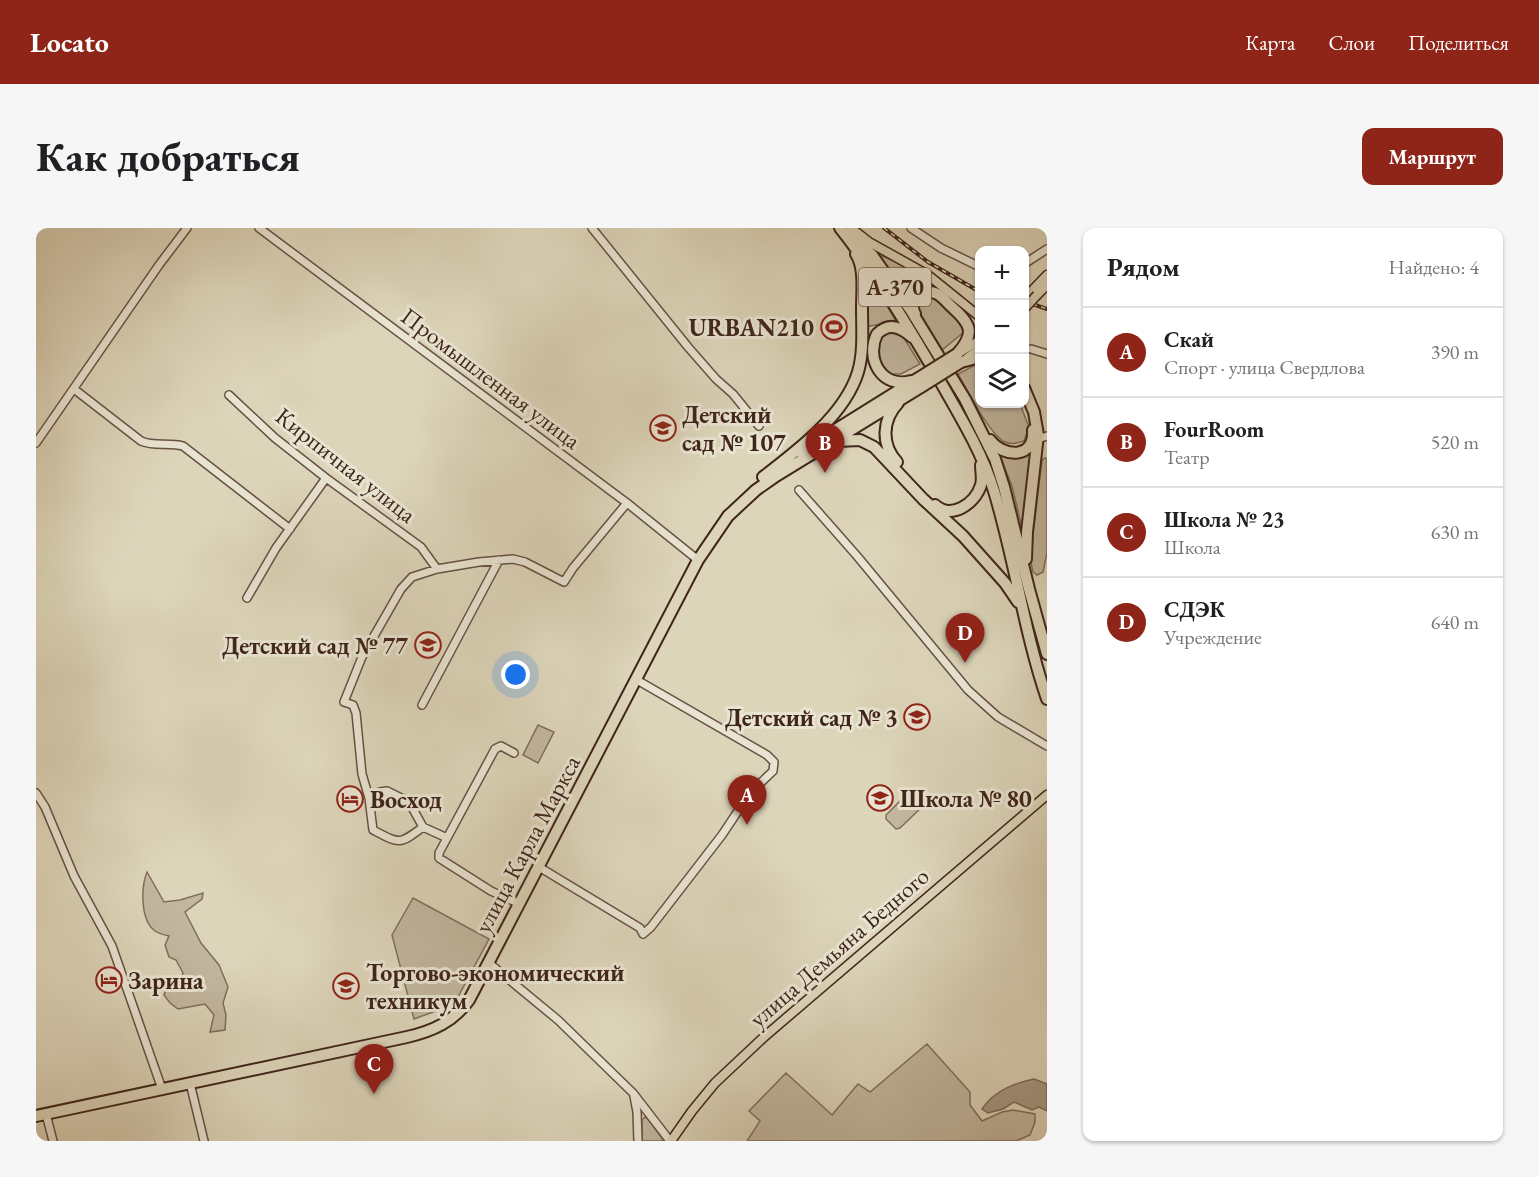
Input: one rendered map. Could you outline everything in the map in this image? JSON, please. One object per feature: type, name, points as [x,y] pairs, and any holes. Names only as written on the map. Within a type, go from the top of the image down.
[{"type":"highway","name":"А-370","points":[[841,228],[882,283],[980,453],[996,499],[1047,699]]},
{"type":"highway","name":"А-370","points":[[841,228],[857,239],[877,261],[938,353],[965,399],[995,459],[1046,648]]},
{"type":"highway","points":[[772,470],[839,408],[858,373],[862,331],[861,271],[859,258],[841,228]]},
{"type":"highway","points":[[938,353],[913,310],[914,301],[923,292],[935,293],[941,297],[967,322],[968,339],[959,358]]},
{"type":"highway","points":[[917,341],[903,330],[888,327],[877,334],[873,347],[875,363],[888,380],[919,383]]},
{"type":"highway","points":[[772,470],[959,358],[975,357]]},
{"type":"highway","name":"улица Карла Маркса","points":[[41,1115],[407,1037],[438,1028],[463,1008],[520,904],[698,560],[724,522],[742,502],[776,476],[904,397],[919,383]]},
{"type":"highway","points":[[904,397],[895,406],[887,421],[885,434],[887,447],[893,458],[941,511],[958,510],[978,492],[982,479],[980,453]]},
{"type":"highway","points":[[965,399],[995,446],[1008,453],[1021,452],[1032,441],[1033,426],[1026,408]]},
{"type":"highway","points":[[1029,400],[1042,437],[1025,545],[1029,589]]},
{"type":"highway","points":[[825,446],[838,441],[855,439],[867,442],[874,447],[923,499],[963,536],[1005,583],[1024,616]]},
{"type":"highway","name":"улица Карла Маркса","points":[[698,560],[704,541],[723,512],[772,470]]},
{"type":"main road","points":[[851,228],[869,242],[928,275],[975,313]]},
{"type":"main road","points":[[1029,302],[1047,275]]},
{"type":"main road","points":[[1029,296],[1047,285]]},
{"type":"main road","points":[[959,358],[975,344]]},
{"type":"main road","points":[[959,358],[975,351]]},
{"type":"main road","name":"улица Демьяна Бедного","points":[[670,1141],[715,1083],[764,1036],[1047,795]]},
{"type":"street","points":[[36,443],[187,228]]},
{"type":"street","name":"Промышленная улица","points":[[259,228],[627,503],[698,560]]},
{"type":"street","points":[[592,228],[688,347],[716,380],[733,393],[759,426]]},
{"type":"street","points":[[911,228],[941,248],[975,265]]},
{"type":"street","points":[[1029,261],[1047,249]]},
{"type":"street","points":[[1031,349],[1047,354]]},
{"type":"street","points":[[74,389],[141,441],[149,444],[172,443],[183,446],[290,529]]},
{"type":"street","name":"Кирпичная улица","points":[[229,395],[275,438],[420,547],[437,569]]},
{"type":"street","points":[[247,598],[290,529],[326,478]]},
{"type":"street","points":[[799,490],[968,690],[998,717],[1047,746]]},
{"type":"street","points":[[423,827],[407,839],[394,842],[373,830],[369,798],[362,774],[356,713],[353,705],[344,702],[362,657],[401,589],[412,578],[437,569],[513,559],[525,562],[564,582],[627,503]]},
{"type":"street","points":[[422,705],[499,560]]},
{"type":"street","points":[[539,867],[640,928],[643,934],[651,927],[722,835],[750,793],[772,771],[774,762],[767,754],[637,680]]},
{"type":"street","points":[[1034,740],[1047,737]]},
{"type":"street","points":[[514,753],[501,746],[495,749],[447,838],[439,858],[491,891],[520,904]]},
{"type":"street","points":[[369,798],[387,791],[409,802],[423,827],[447,838]]},
{"type":"street","points":[[36,794],[45,807],[74,876],[112,946],[162,1089]]},
{"type":"street","points":[[489,963],[558,1020],[633,1093],[670,1141]]},
{"type":"street","points":[[190,1083],[204,1141]]},
{"type":"street","points":[[633,1093],[637,1112],[638,1141]]},
{"type":"street","points":[[41,1115],[53,1141]]},
{"type":"shaded area","points":[[882,256],[919,274],[937,290],[911,301],[880,258]]},
{"type":"shaded area","points":[[866,270],[896,321],[865,327]]},
{"type":"shaded area","points":[[936,297],[962,323],[964,332],[942,350],[916,307],[920,298]]},
{"type":"shaded area","points":[[889,331],[901,333],[920,364],[901,374],[890,374],[881,363],[877,351],[878,340]]},
{"type":"shaded area","points":[[975,365],[975,404],[973,401],[958,374]]},
{"type":"shaded area","points":[[978,408],[1022,408],[1029,427],[1024,441],[1010,443],[999,437]]},
{"type":"shaded area","points":[[1032,447],[1023,532],[1012,486],[999,453]]},
{"type":"shaded area","points":[[1047,459],[1047,553],[1043,572],[1037,575],[1033,572],[1030,558],[1042,460]]},
{"type":"shaded area","points":[[538,725],[554,732],[538,763],[523,755]]},
{"type":"shaded area","points":[[911,790],[920,794],[926,803],[900,828],[896,829],[886,819],[886,815]]},
{"type":"shaded area","points":[[147,872],[164,902],[203,893],[202,899],[185,912],[201,943],[219,965],[228,987],[223,1003],[226,1015],[225,1030],[210,1032],[214,1015],[205,1004],[178,1009],[164,995],[167,987],[180,983],[183,973],[176,960],[169,957],[165,945],[169,936],[160,934],[150,926],[144,911],[143,894]]},
{"type":"shaded area","points":[[413,898],[489,939],[459,995],[444,1008],[414,1019],[392,935]]},
{"type":"shaded area","points":[[927,1044],[970,1092],[970,1105],[982,1121],[1013,1110],[1035,1114],[1035,1122],[1030,1135],[1016,1141],[747,1141],[760,1121],[749,1111],[786,1073],[832,1115],[858,1084],[870,1092]]},
{"type":"shaded area","points":[[1034,1079],[1047,1084],[1047,1111],[1039,1107],[1032,1110],[1014,1102],[1003,1109],[988,1113],[982,1109],[992,1097],[1005,1089]]},
{"type":"shaded area","points":[[645,1117],[664,1141],[642,1141],[642,1120]]},
{"type":"railway","points":[[884,228],[928,262],[975,289]]},
{"type":"railway","points":[[1029,303],[1047,309]]},
{"type":"place","name":"URBAN210","points":[[834,327]]},
{"type":"place","name":"Детский сад № 107","points":[[663,428]]},
{"type":"place","name":"FourRoom","points":[[825,473]]},
{"type":"place","name":"Детский сад № 77","points":[[428,645]]},
{"type":"place","name":"СДЭК","points":[[965,663]]},
{"type":"place","name":"Детский сад № 3","points":[[917,717]]},
{"type":"place","name":"Школа № 80","points":[[880,798]]},
{"type":"place","name":"Восход","points":[[350,799]]},
{"type":"place","name":"Скай","points":[[747,825]]},
{"type":"place","name":"Зарина","points":[[109,980]]},
{"type":"place","name":"Торгово-экономический техникум","points":[[346,986]]},
{"type":"place","name":"Школа № 23","points":[[374,1094]]}]
